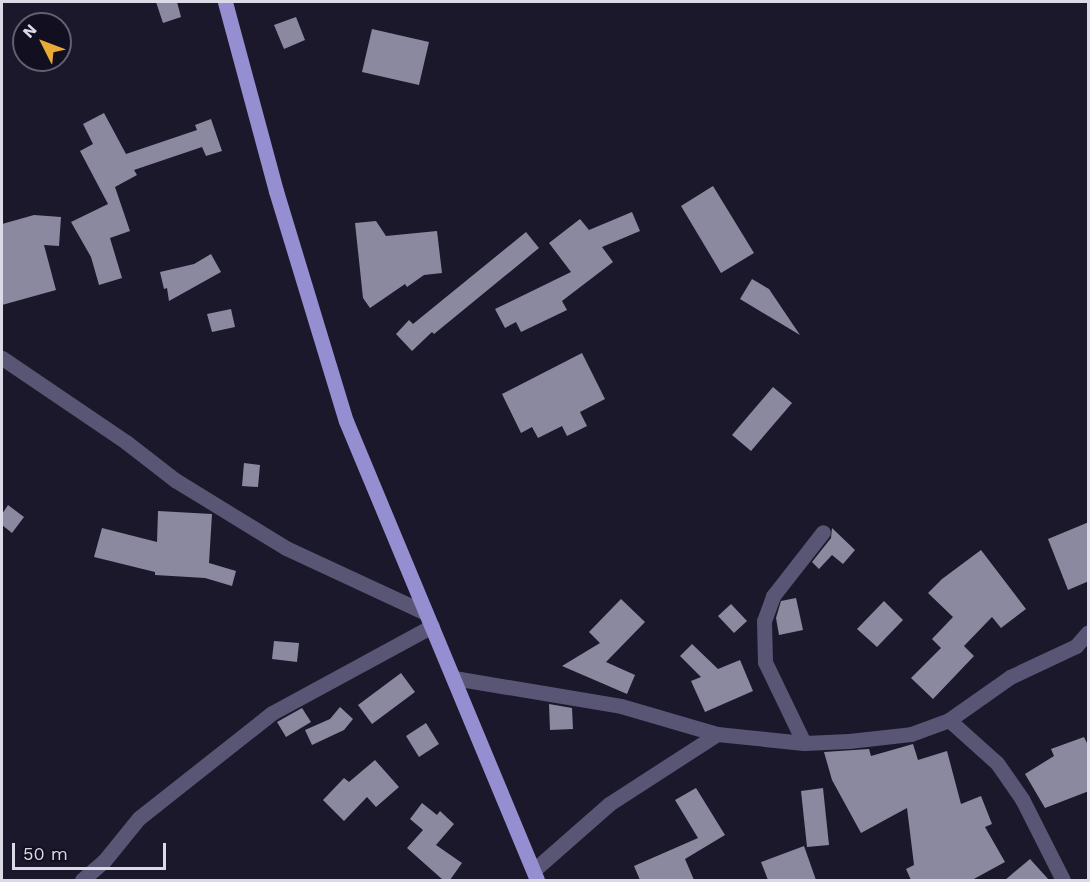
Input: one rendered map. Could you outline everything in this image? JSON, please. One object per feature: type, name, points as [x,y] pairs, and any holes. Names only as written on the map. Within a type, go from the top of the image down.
[{"type":"main road","points":[[225,2],[276,191],[346,421],[535,875]]},
{"type":"street","points":[[2,358],[126,442],[176,480],[286,548],[429,620]]},
{"type":"street","points":[[804,743],[765,662],[764,621],[772,596],[823,532]]},
{"type":"street","points":[[82,880],[104,861],[138,818],[272,713],[429,620]]},
{"type":"street","points":[[454,678],[621,706],[717,734],[804,743],[849,741],[911,734],[949,720],[1010,677],[1076,646],[1089,632]]},
{"type":"street","points":[[949,720],[998,764],[1022,799],[1063,880]]},
{"type":"street","points":[[535,875],[609,804],[717,734]]},
{"type":"street","points":[[102,880],[104,861]]},
{"type":"building","points":[[156,2],[177,2],[181,17],[163,23]]},
{"type":"building","points":[[296,17],[305,40],[284,49],[274,25]]},
{"type":"building","points":[[372,29],[429,42],[419,85],[362,72]]},
{"type":"building","points":[[104,113],[126,154],[197,130],[195,125],[211,119],[222,151],[206,156],[202,147],[134,170],[137,175],[115,187],[130,231],[110,238],[122,278],[99,285],[91,257],[71,222],[108,204],[80,151],[93,144],[83,124]]},
{"type":"building","points":[[713,186],[754,253],[721,273],[681,206]]},
{"type":"building","points":[[632,212],[640,231],[602,247],[613,262],[562,301],[567,310],[521,332],[516,322],[505,328],[495,309],[571,272],[549,243],[580,219],[589,230]]},
{"type":"building","points":[[34,215],[61,217],[59,246],[44,245],[56,290],[2,305],[2,224]]},
{"type":"building","points":[[376,221],[386,236],[437,231],[442,273],[424,275],[407,287],[405,284],[370,308],[363,298],[355,223]]},
{"type":"building","points":[[526,232],[539,248],[434,334],[432,332],[412,351],[396,334],[409,320],[413,324]]},
{"type":"building","points":[[211,254],[221,272],[169,301],[167,288],[164,289],[160,272],[194,264]]},
{"type":"building","points":[[752,279],[769,289],[800,335],[740,299]]},
{"type":"building","points":[[231,309],[235,327],[212,332],[207,314]]},
{"type":"building","points":[[582,353],[605,399],[580,412],[587,426],[567,436],[562,426],[538,438],[532,427],[521,433],[502,394]]},
{"type":"building","points":[[773,387],[792,403],[751,451],[732,435]]},
{"type":"building","points":[[244,463],[260,465],[258,487],[242,486]]},
{"type":"building","points":[[8,505],[24,517],[12,533],[2,525],[2,514]]},
{"type":"building","points":[[158,511],[212,514],[209,563],[236,571],[232,586],[205,578],[155,575],[155,572],[94,557],[102,528],[157,542]]},
{"type":"building","points":[[1089,522],[1089,581],[1068,590],[1048,539]]},
{"type":"building","points":[[832,528],[855,550],[843,564],[832,555],[819,569],[812,562],[831,538]]},
{"type":"building","points":[[981,550],[1026,609],[1001,628],[992,617],[964,646],[974,656],[933,699],[911,678],[941,648],[932,639],[953,617],[928,593],[942,579]]},
{"type":"building","points":[[796,598],[803,630],[779,635],[776,618],[781,601]]},
{"type":"building","points":[[621,599],[645,622],[606,662],[635,675],[627,694],[562,666],[600,643],[589,632]]},
{"type":"building","points":[[884,601],[903,620],[877,647],[857,629]]},
{"type":"building","points":[[731,604],[747,621],[734,633],[718,616]]},
{"type":"building","points":[[274,641],[299,643],[297,662],[272,659]]},
{"type":"building","points":[[692,644],[718,669],[740,660],[753,691],[705,712],[691,681],[701,677],[680,656]]},
{"type":"building","points":[[401,673],[415,692],[372,724],[358,705]]},
{"type":"building","points":[[549,704],[572,708],[573,729],[550,730]]},
{"type":"building","points":[[340,707],[353,719],[344,730],[312,745],[305,730],[330,719]]},
{"type":"building","points":[[302,708],[311,722],[286,737],[277,722]]},
{"type":"building","points":[[426,723],[439,744],[419,757],[406,736]]},
{"type":"building","points":[[1084,737],[1089,747],[1089,791],[1045,808],[1025,774],[1054,756],[1051,749]]},
{"type":"building","points":[[913,744],[918,760],[947,751],[961,804],[981,796],[992,824],[985,827],[1005,862],[972,880],[911,880],[906,869],[914,865],[907,808],[861,833],[832,780],[824,752],[869,749],[871,756]]},
{"type":"building","points":[[375,760],[399,787],[376,807],[367,797],[344,821],[323,800],[344,778],[349,782]]},
{"type":"building","points":[[696,788],[725,835],[685,859],[694,880],[640,880],[634,866],[698,838],[675,800]]},
{"type":"building","points":[[823,788],[829,845],[807,847],[801,791]]},
{"type":"building","points":[[422,803],[437,815],[440,811],[454,824],[436,845],[462,863],[450,880],[443,880],[407,848],[423,830],[410,819]]},
{"type":"building","points":[[804,846],[816,880],[768,880],[761,862]]},
{"type":"building","points":[[1030,859],[1049,880],[1005,880]]}]
